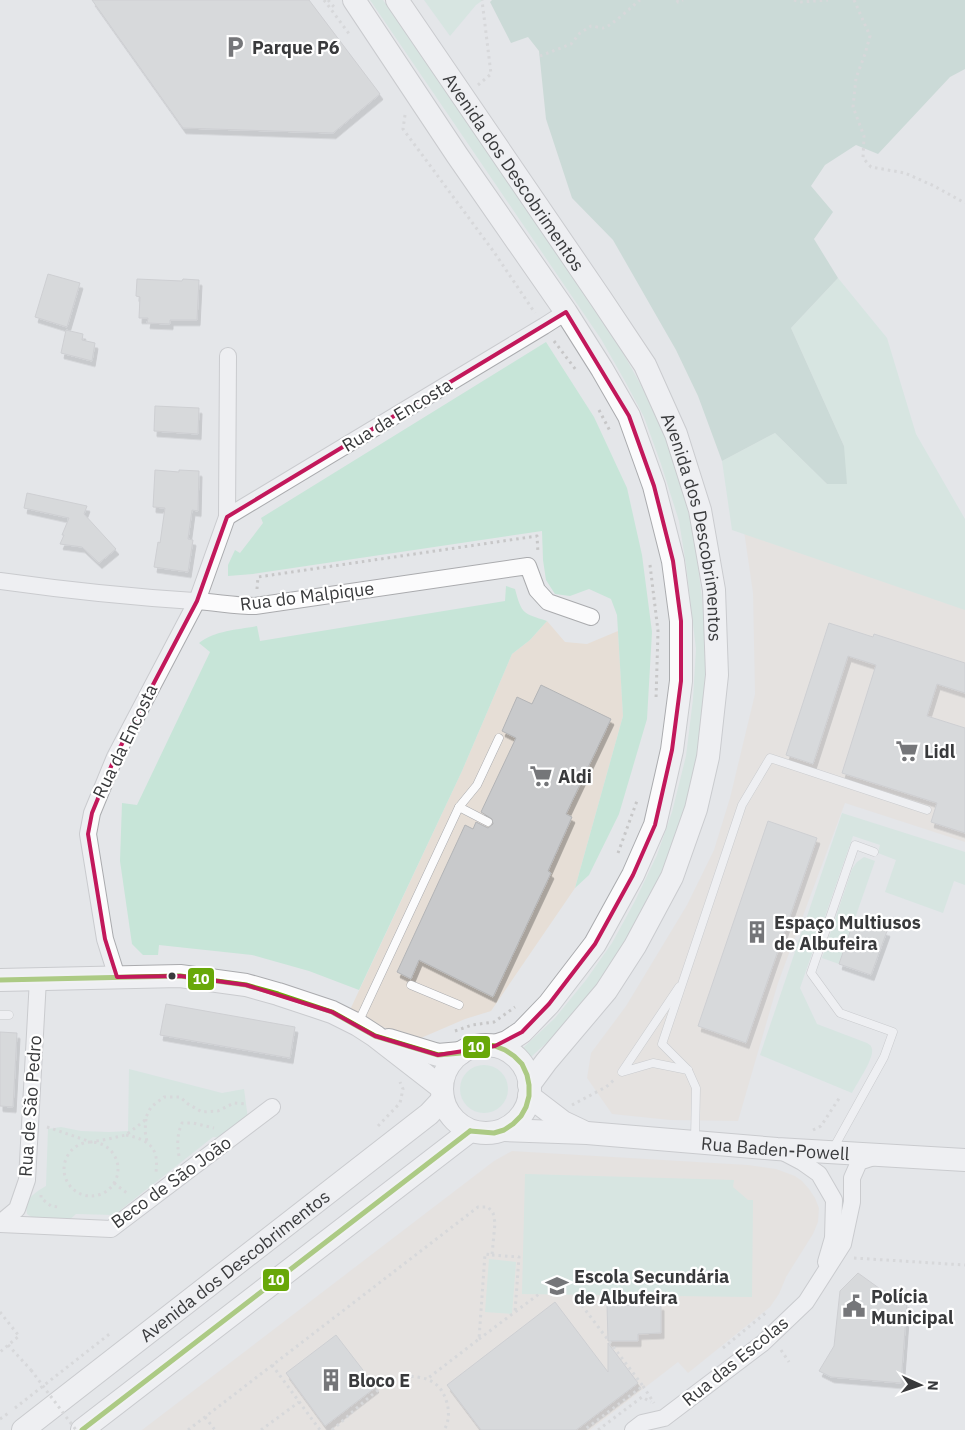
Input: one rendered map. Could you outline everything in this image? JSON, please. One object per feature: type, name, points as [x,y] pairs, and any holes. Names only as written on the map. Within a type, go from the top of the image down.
[{"type":"main road","name":"Avenida dos Descobrimentos","points":[[354,0],[457,155],[566,312],[602,369],[628,416],[654,486],[674,561],[681,621],[680,681],[672,750],[655,824],[632,875],[595,944],[550,1004],[522,1032],[507,1042],[495,1046]]},
{"type":"main road","name":"Avenida dos Descobrimentos","points":[[397,0],[645,365],[676,434],[700,510],[714,590],[717,675],[708,757],[696,809],[672,877],[635,946],[606,991],[546,1062],[529,1091]]},
{"type":"main road","points":[[0,980],[180,976],[246,985],[278,994],[332,1012],[366,1030],[438,1055],[456,1044],[472,1048],[483,1045],[495,1046],[514,1056],[522,1064],[527,1074],[529,1091],[526,1107],[521,1116],[504,1130],[484,1134],[470,1131],[458,1124],[448,1112],[442,1093],[444,1074],[451,1062],[456,1044]]},
{"type":"main road","points":[[366,1030],[442,1093]]},
{"type":"main road","name":"Rua Baden-Powell","points":[[529,1091],[563,1122],[587,1133]]},
{"type":"main road","name":"Avenida dos Descobrimentos","points":[[23,1430],[429,1114],[442,1093]]},
{"type":"main road","name":"Rua Baden-Powell","points":[[504,1130],[587,1133],[830,1153],[965,1160]]},
{"type":"main road","name":"Avenida dos Descobrimentos","points":[[82,1430],[470,1131]]},
{"type":"street","name":"Rua da Encosta","points":[[227,517],[566,312]]},
{"type":"street","name":"Rua da Encosta","points":[[117,977],[105,939],[88,834],[92,812],[115,757],[197,601],[227,517],[228,356]]},
{"type":"street","name":"Rua do Malpique","points":[[0,581],[57,589],[236,606],[255,606],[528,566],[537,590],[548,602],[591,617]]},
{"type":"street","name":"Rua de São Pedro","points":[[17,1209],[27,1180],[38,979]]},
{"type":"street","name":"Beco de São João","points":[[0,1223],[110,1229],[272,1107]]},
{"type":"street","name":"Rua das Escolas","points":[[777,1149],[802,1162],[819,1174],[834,1200],[833,1238],[823,1274]]},
{"type":"street","points":[[819,1174],[830,1153],[840,1161],[852,1178]]},
{"type":"street","points":[[852,1178],[859,1162],[879,1155]]},
{"type":"street","name":"Rua das Escolas","points":[[633,1430],[642,1423],[668,1424],[763,1343],[806,1302],[843,1244],[852,1202],[852,1178]]},
{"type":"street","points":[[0,1223],[17,1209]]},
{"type":"lane","points":[[366,1030],[459,808],[478,785],[499,738]]},
{"type":"lane","points":[[695,1141],[696,1088],[688,1070],[662,1044],[742,805],[770,758],[927,810]]},
{"type":"lane","points":[[459,808],[488,822]]},
{"type":"lane","points":[[830,1153],[884,1057],[893,1032],[840,1013],[811,973],[855,846],[874,852]]},
{"type":"lane","points":[[684,980],[622,1072],[653,1063],[688,1070]]},
{"type":"lane","points":[[411,985],[459,1005]]},
{"type":"lane","points":[[0,1014],[9,1015]]},
{"type":"lane","points":[[0,1209],[17,1209]]},
{"type":"path","points":[[324,0],[354,40]]},
{"type":"path","points":[[476,86],[491,74],[482,0]]},
{"type":"path","points":[[540,56],[571,44],[580,33],[591,26],[603,28],[615,21],[640,0]]},
{"type":"path","points":[[677,0],[678,2],[683,0]]},
{"type":"path","points":[[794,0],[800,2],[828,0]]},
{"type":"path","points":[[854,0],[870,36],[856,78],[853,107],[864,136],[863,158],[871,168],[905,173],[965,203]]},
{"type":"path","points":[[406,112],[403,129],[494,252],[580,375]]},
{"type":"path","points":[[597,406],[613,436]]},
{"type":"path","points":[[250,592],[257,591],[258,577],[537,536],[538,552]]},
{"type":"path","points":[[650,560],[658,631],[656,707]]},
{"type":"path","points":[[615,861],[641,790]]},
{"type":"path","points":[[456,1044],[456,1031],[494,1022],[515,1006]]},
{"type":"path","points":[[371,1132],[400,1103],[403,1089],[400,1082]]},
{"type":"path","points":[[588,1098],[606,1087]]},
{"type":"path","points":[[46,1136],[47,1127],[91,1142],[99,1143],[106,1146],[112,1152],[116,1159],[118,1175],[108,1190],[91,1196],[82,1195],[68,1183],[65,1165],[68,1156],[81,1144],[91,1142],[126,1135],[144,1121],[150,1107],[164,1097],[180,1097],[202,1112],[218,1111],[234,1103],[272,1107]]},
{"type":"path","points":[[240,1111],[242,1104]]},
{"type":"path","points":[[146,1116],[145,1131],[147,1142],[154,1151],[157,1160],[156,1172],[168,1185]]},
{"type":"path","points":[[180,1157],[177,1135],[182,1123],[193,1123],[217,1129]]},
{"type":"path","points":[[126,1135],[147,1142]]},
{"type":"path","points":[[150,1178],[164,1167]]},
{"type":"path","points":[[42,1189],[41,1198],[51,1206],[60,1207]]},
{"type":"path","points":[[124,1200],[130,1195]]},
{"type":"path","points":[[188,1430],[478,1207],[488,1207],[494,1213],[492,1255]]},
{"type":"path","points":[[479,1339],[486,1254],[519,1257],[515,1312]]},
{"type":"path","points":[[850,1258],[965,1265]]},
{"type":"path","points":[[428,1379],[540,1294]]},
{"type":"path","points":[[574,1295],[643,1386],[584,1430]]},
{"type":"path","points":[[721,1350],[769,1310]]},
{"type":"path","points":[[0,1312],[19,1336],[0,1352]]},
{"type":"path","points":[[0,1418],[116,1329]]},
{"type":"path","points":[[781,1343],[780,1349],[789,1362]]},
{"type":"path","points":[[8,1345],[31,1370],[76,1430]]},
{"type":"path","points":[[272,1365],[320,1430]]},
{"type":"path","points":[[332,1430],[383,1386],[399,1378],[413,1376],[428,1379],[442,1391],[449,1414],[444,1430]]},
{"type":"path","points":[[43,1396],[50,1390]]},
{"type":"path","points":[[261,1430],[299,1402]]},
{"type":"path","points":[[205,1417],[215,1430]]},
{"type":"highlighted area","points":[[566,312],[629,416],[654,486],[673,561],[681,621],[681,681],[672,750],[655,825],[633,875],[595,944],[549,1004],[522,1032],[495,1046],[438,1055],[375,1036],[332,1012],[246,985],[180,976],[117,977],[105,939],[88,834],[92,813],[115,757],[197,601],[227,517]]},
{"type":"shaded area","points":[[744,531],[965,609],[965,842],[845,803],[778,983],[738,1121],[670,1120],[612,1114],[587,1078],[591,1053],[626,1006],[687,905],[714,850],[730,798],[755,694],[753,593]]},
{"type":"shaded area","points":[[547,621],[565,642],[587,644],[618,631],[623,716],[575,888],[491,1011],[465,1019],[414,1041],[349,1012],[462,771],[512,654],[530,640]]},
{"type":"shaded area","name":"Escola Secundária de Albufeira","points":[[512,1151],[748,1165],[776,1169],[795,1176],[809,1189],[819,1208],[818,1222],[813,1234],[770,1307],[688,1373],[678,1362],[590,1430],[142,1430],[494,1161]]},
{"type":"green space","points":[[370,0],[383,0],[611,332],[645,392],[666,438],[683,492],[696,546],[704,630],[704,706],[698,756],[677,832],[664,867],[648,901],[610,966],[565,1025],[530,1058],[523,1048],[555,1018],[586,980],[612,943],[657,855],[672,812],[686,756],[693,699],[696,649],[686,565],[679,521],[661,464],[644,417],[626,383],[601,339]]},
{"type":"green space","points":[[424,0],[483,0],[476,5],[450,36]]},
{"type":"green space","points":[[492,0],[965,0],[965,69],[950,77],[878,154],[856,145],[825,165],[811,186],[833,212],[814,239],[838,278],[791,328],[844,446],[847,484],[827,484],[775,433],[722,461],[698,396],[676,350],[613,240],[572,198],[546,119],[539,51],[528,37],[511,43],[490,2]]},
{"type":"green space","points":[[838,278],[887,338],[916,434],[965,519],[965,610],[732,530],[722,461],[775,433],[827,484],[844,446],[791,328]]},
{"type":"green space","points":[[546,342],[594,417],[627,488],[642,555],[652,632],[647,719],[619,814],[589,875],[575,888],[623,716],[617,615],[611,599],[589,589],[570,596],[555,594],[546,580],[542,531],[253,574],[228,576],[228,565],[235,550],[240,553],[263,523],[261,518]]},
{"type":"green space","points":[[506,586],[515,589],[525,612],[547,621],[530,640],[512,654],[462,771],[359,990],[309,971],[252,955],[159,945],[158,955],[143,955],[132,944],[120,861],[122,803],[137,805],[210,652],[199,643],[212,635],[257,626],[260,641],[505,601]]},
{"type":"green space","points":[[842,813],[965,852],[965,885],[954,881],[943,913],[885,892],[896,860],[878,853],[880,845],[853,836],[800,988],[817,1024],[867,1043],[872,1049],[865,1071],[852,1093],[760,1055]]},
{"type":"green space","points":[[864,857],[875,861],[839,964],[822,958],[852,869]]},
{"type":"green space","points":[[484,1065],[493,1067],[501,1072],[506,1080],[508,1089],[506,1098],[501,1106],[493,1111],[484,1113],[475,1111],[467,1106],[462,1098],[460,1089],[462,1080],[467,1072],[475,1067]]},
{"type":"green space","points":[[129,1069],[222,1093],[244,1089],[248,1119],[222,1138],[213,1137],[114,1215],[76,1214],[68,1221],[39,1222],[27,1214],[26,1206],[31,1197],[46,1186],[48,1129],[61,1127],[81,1131],[128,1131]]},
{"type":"green space","points":[[525,1174],[734,1180],[733,1187],[748,1200],[753,1200],[752,1297],[522,1294]]},
{"type":"green space","points":[[489,1259],[516,1262],[512,1314],[485,1312]]},
{"type":"building","name":"Parque P6","points":[[92,0],[309,0],[380,94],[333,133],[183,128]]},
{"type":"building","points":[[48,274],[80,283],[67,327],[35,317]]},
{"type":"building","points":[[137,279],[199,280],[197,320],[170,320],[170,324],[147,323],[148,318],[139,318],[140,297],[136,296]]},
{"type":"building","points":[[66,330],[83,334],[82,340],[95,343],[92,361],[61,353]]},
{"type":"building","points":[[155,406],[199,408],[198,434],[154,431]]},
{"type":"building","points":[[155,470],[199,471],[198,511],[192,510],[188,539],[193,540],[188,572],[154,567],[165,508],[153,507]]},
{"type":"building","points":[[27,493],[87,506],[84,514],[116,549],[99,563],[82,547],[60,544],[69,518],[24,508]]},
{"type":"building","points":[[829,623],[873,637],[874,634],[965,663],[965,693],[937,684],[927,716],[965,728],[965,833],[931,822],[937,803],[842,773],[876,665],[848,656],[813,764],[786,755]]},
{"type":"building","points":[[541,685],[611,719],[566,814],[572,817],[548,871],[551,873],[493,997],[419,960],[411,979],[397,972],[465,825],[473,829],[476,822],[488,828],[493,824],[492,819],[481,812],[516,738],[502,731],[517,697],[532,704]]},
{"type":"building","name":"Espaço Multiusos de Albufeira","points":[[768,821],[817,838],[746,1043],[698,1026]]},
{"type":"building","points":[[854,920],[887,931],[871,975],[839,964]]},
{"type":"building","points":[[166,1004],[295,1027],[290,1058],[160,1035]]},
{"type":"building","points":[[0,1032],[17,1033],[13,1107],[0,1106]]},
{"type":"building","points":[[858,1273],[883,1291],[899,1292],[899,1300],[907,1303],[901,1383],[831,1377],[819,1371],[834,1346],[840,1291]]},
{"type":"building","points":[[555,1302],[608,1372],[608,1343],[638,1383],[576,1430],[481,1430],[447,1385]]},
{"type":"building","points":[[607,1305],[661,1305],[661,1333],[638,1334],[638,1341],[608,1341]]},
{"type":"building","name":"Bloco E","points":[[336,1335],[376,1387],[325,1426],[286,1373]]},
{"type":"transit line","name":"10","points":[[0,980],[180,976],[246,985],[278,994],[332,1012],[375,1036],[438,1055],[461,1053],[483,1045],[495,1046],[505,1050],[522,1064],[529,1085],[526,1107],[521,1116],[504,1130],[494,1133],[470,1131]]},
{"type":"transit line","name":"10","points":[[82,1430],[470,1131]]},
{"type":"place","name":"Parque P6","points":[[235,47]]},
{"type":"place","name":"Lidl","points":[[907,751]]},
{"type":"place","name":"Aldi","points":[[541,776]]},
{"type":"place","name":"Espaço Multiusos de Albufeira","points":[[757,932]]},
{"type":"place","name":"Escola Secundária de Albufeira","points":[[557,1286]]},
{"type":"place","name":"Polícia Municipal","points":[[854,1306]]},
{"type":"place","name":"Bloco E","points":[[331,1380]]}]
